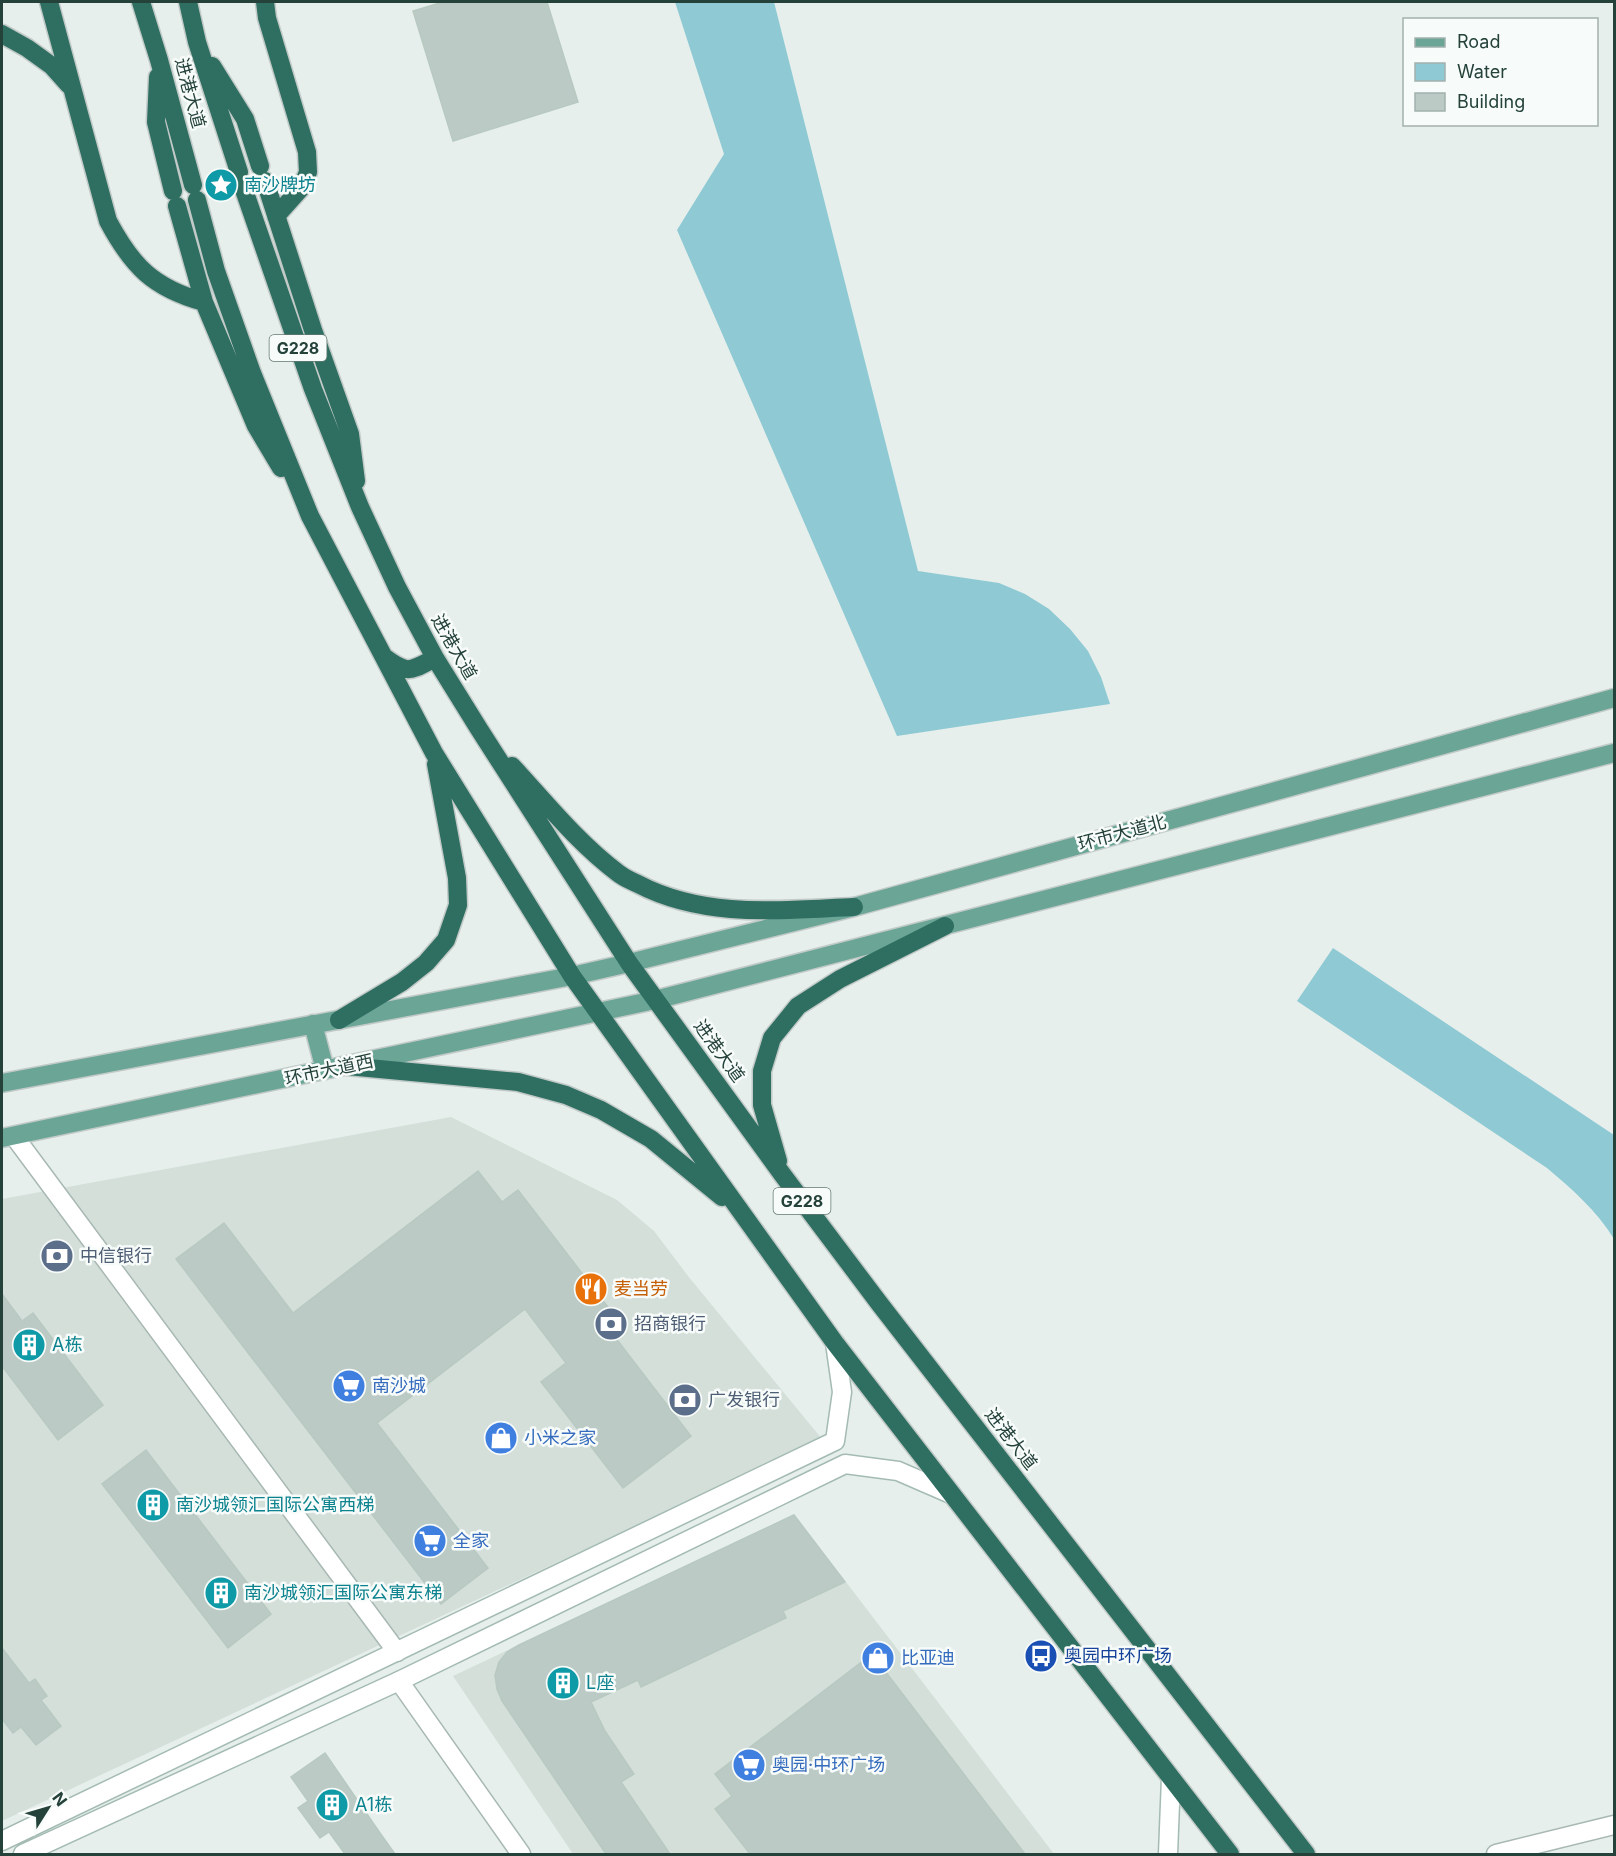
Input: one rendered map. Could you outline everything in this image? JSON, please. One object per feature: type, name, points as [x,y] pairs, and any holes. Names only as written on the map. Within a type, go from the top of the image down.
[{"type":"highway","points":[[49,2],[108,221],[121,247],[153,279],[179,295],[204,302]]},
{"type":"highway","name":"进港大道","points":[[189,2],[197,42],[313,389],[360,507],[397,587],[435,658],[629,963],[655,1000],[879,1303],[1306,1854]]},
{"type":"highway","points":[[265,2],[267,18],[307,152],[309,172],[302,187],[276,216]]},
{"type":"highway","name":"进港大道","points":[[143,7],[216,271],[252,373],[310,516],[434,753],[572,976],[742,1214],[836,1343],[951,1494],[1230,1854]]},
{"type":"highway","points":[[2,34],[52,66],[73,90]]},
{"type":"highway","points":[[197,42],[245,118],[313,330],[350,434],[360,507]]},
{"type":"highway","points":[[159,60],[156,122],[204,302],[256,426],[310,516]]},
{"type":"highway","points":[[382,656],[406,670],[414,669],[435,658]]},
{"type":"highway","points":[[479,729],[582,843],[620,875],[657,894],[705,908],[758,911],[854,907]]},
{"type":"highway","points":[[339,1020],[402,982],[426,963],[446,940],[458,906],[457,878],[434,753]]},
{"type":"highway","points":[[782,1174],[762,1105],[762,1071],[772,1038],[798,1006],[840,979],[945,926]]},
{"type":"highway","points":[[347,1066],[518,1082],[566,1095],[601,1110],[651,1139],[742,1214]]},
{"type":"main road","name":"环市大道北","points":[[629,963],[854,907],[1614,698]]},
{"type":"main road","points":[[655,1000],[1614,753]]},
{"type":"main road","points":[[2,1083],[572,976],[629,963]]},
{"type":"main road","name":"环市大道西","points":[[8,1137],[655,1000]]},
{"type":"main road","points":[[313,1024],[325,1070]]},
{"type":"street","points":[[8,1137],[397,1652]]},
{"type":"street","points":[[2,1841],[835,1442],[842,1392],[836,1343]]},
{"type":"street","points":[[22,1854],[399,1681],[845,1464],[898,1471],[951,1494]]},
{"type":"street","points":[[399,1681],[521,1854]]},
{"type":"street","points":[[1168,1854],[1172,1778]]},
{"type":"street","points":[[1496,1854],[1614,1825]]},
{"type":"shaded area","name":"南沙城","points":[[451,1117],[617,1200],[654,1231],[688,1276],[822,1439],[2,1821],[2,1199]]},
{"type":"shaded area","name":"奥园·中环广场","points":[[794,1514],[1054,1854],[573,1854],[453,1676]]},
{"type":"water","points":[[675,2],[774,2],[918,571],[999,583],[1025,594],[1049,609],[1088,651],[1101,677],[1110,704],[897,736],[677,230],[724,154]]},
{"type":"water","points":[[1333,948],[1614,1135],[1614,1239],[1592,1210],[1547,1168],[1297,1001]]},
{"type":"building","points":[[443,2],[547,2],[578,102],[453,141],[413,11]]},
{"type":"building","name":"南沙城","points":[[478,1171],[502,1202],[518,1190],[608,1307],[598,1315],[691,1436],[623,1488],[541,1382],[566,1363],[525,1309],[377,1423],[488,1568],[441,1604],[176,1259],[224,1223],[293,1313]]},
{"type":"building","name":"A栋","points":[[2,1294],[22,1321],[33,1313],[103,1405],[58,1440],[2,1366]]},
{"type":"building","points":[[146,1450],[271,1614],[228,1648],[102,1484]]},
{"type":"building","name":"L座","points":[[794,1515],[845,1582],[783,1611],[786,1618],[641,1687],[638,1680],[591,1702],[605,1731],[634,1774],[621,1782],[670,1854],[606,1854],[502,1701],[495,1675],[499,1662],[507,1652],[519,1645]]},
{"type":"building","points":[[2,1648],[29,1683],[35,1679],[47,1696],[41,1700],[61,1726],[36,1745],[21,1727],[13,1733],[2,1719]]},
{"type":"building","points":[[872,1654],[1025,1854],[750,1854],[715,1809],[732,1796],[715,1774]]},
{"type":"building","name":"A1栋","points":[[325,1753],[395,1854],[345,1854],[329,1832],[320,1838],[298,1808],[308,1801],[291,1777]]},
{"type":"place","name":"南沙牌坊","points":[[221,185]]},
{"type":"place","name":"中信银行","points":[[57,1256]]},
{"type":"place","name":"麦当劳","points":[[591,1289]]},
{"type":"place","name":"招商银行","points":[[611,1324]]},
{"type":"place","name":"A栋","points":[[29,1345]]},
{"type":"place","name":"南沙城","points":[[349,1386]]},
{"type":"place","name":"广发银行","points":[[685,1400]]},
{"type":"place","name":"小米之家","points":[[501,1438]]},
{"type":"place","name":"南沙城领汇国际公寓西梯","points":[[153,1505]]},
{"type":"place","name":"全家","points":[[430,1541]]},
{"type":"place","name":"南沙城领汇国际公寓东梯","points":[[221,1593]]},
{"type":"place","name":"奥园中环广场","points":[[1041,1656]]},
{"type":"place","name":"比亚迪","points":[[878,1658]]},
{"type":"place","name":"L座","points":[[563,1683]]},
{"type":"place","name":"奥园·中环广场","points":[[749,1765]]},
{"type":"place","name":"A1栋","points":[[332,1805]]}]
